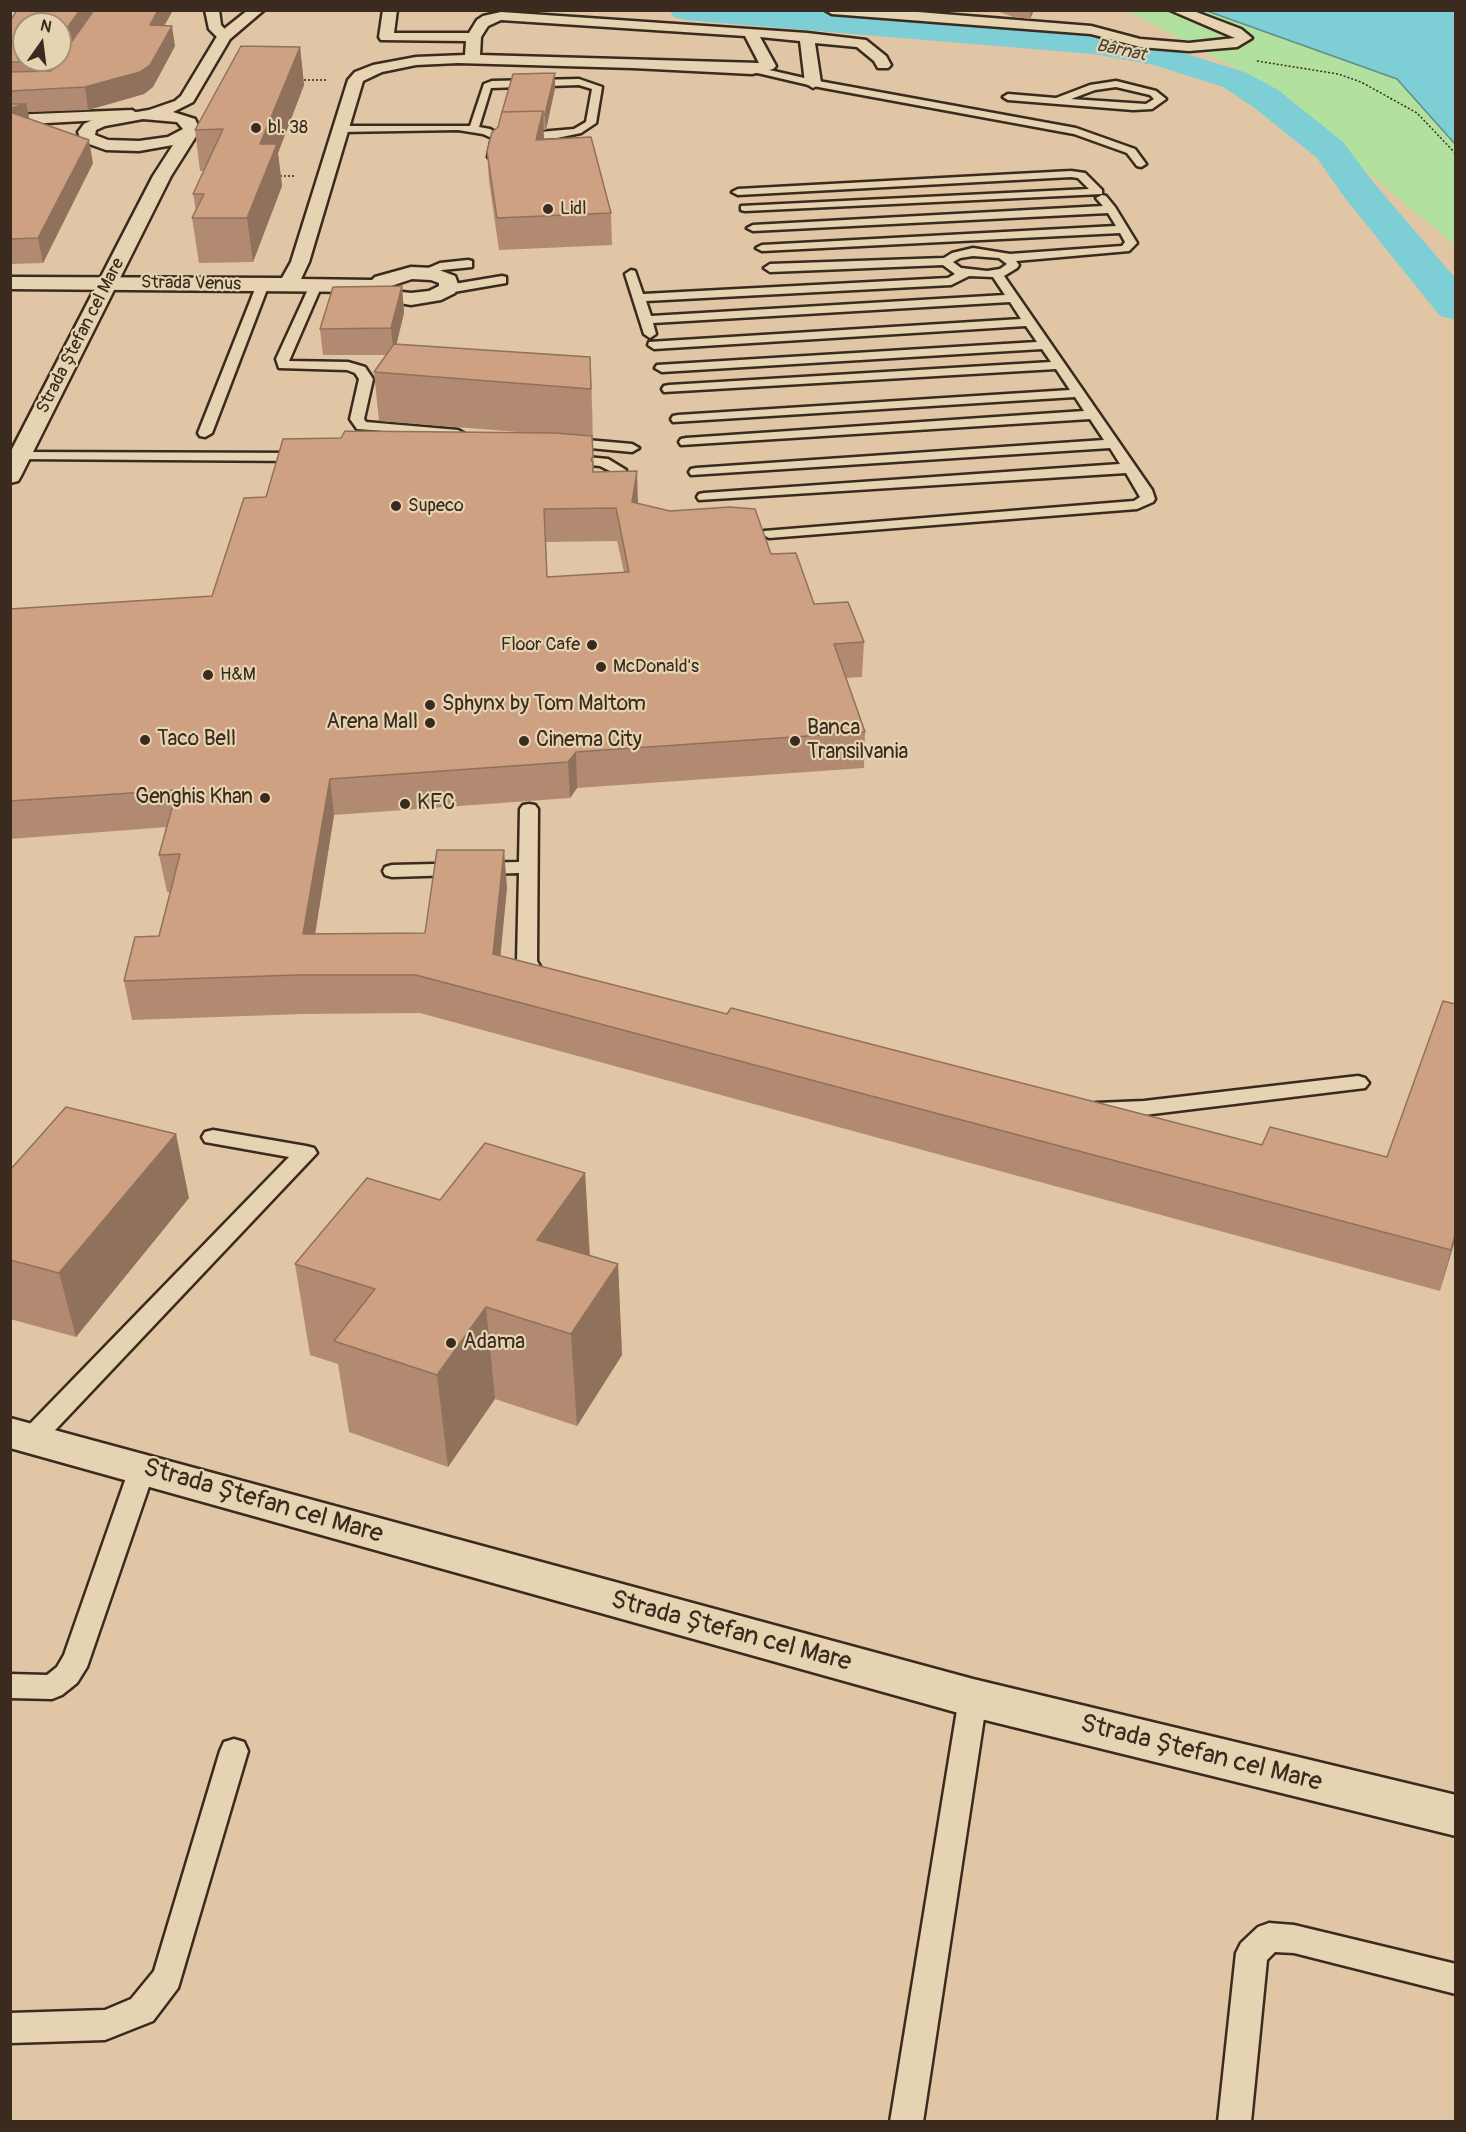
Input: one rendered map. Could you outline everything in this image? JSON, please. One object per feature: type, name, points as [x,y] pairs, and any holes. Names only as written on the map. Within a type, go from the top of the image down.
[{"type":"street","points":[[212,10],[214,26],[231,41],[222,56],[228,59]]},
{"type":"street","points":[[390,10],[386,37],[474,37]]},
{"type":"street","points":[[832,10],[1090,30],[1140,43],[1189,47],[1237,43],[1245,38],[1236,32],[1177,10]]},
{"type":"street","points":[[153,114],[181,104],[187,99],[224,36],[253,15]]},
{"type":"street","points":[[241,41],[253,15]]},
{"type":"street","points":[[472,58],[474,37],[482,23],[501,16],[807,37],[861,44],[881,59],[883,65]]},
{"type":"street","points":[[289,284],[300,262],[356,80],[360,75],[378,68],[416,61],[472,58],[752,69],[768,66],[750,32]]},
{"type":"street","points":[[807,37],[813,82]]},
{"type":"street","name":"Strada Ștefan cel Mare","points":[[10,476],[152,195],[191,130],[206,111]]},
{"type":"street","points":[[153,114],[181,118],[189,122],[191,130],[163,143],[122,146],[106,145],[46,126],[10,120],[153,114]]},
{"type":"street","points":[[87,138],[86,132],[90,127],[132,115]]},
{"type":"street","points":[[122,146],[146,166],[150,174],[152,195]]},
{"type":"street","points":[[390,277],[440,280],[434,296],[411,299],[389,296],[382,293],[378,286],[390,277]]},
{"type":"street","name":"Strada Venus","points":[[10,283],[378,286]]},
{"type":"street","name":"Strada Ștefan cel Mare","points":[[21,1435],[973,1698],[1455,1816]]},
{"type":"lane","points":[[752,69],[1076,132],[1131,151],[1141,164]]},
{"type":"lane","points":[[341,129],[474,129],[486,131],[498,137],[557,135],[577,131],[591,123],[597,87],[579,82],[492,84],[487,86],[474,129]]},
{"type":"lane","points":[[993,115],[1010,94],[1059,100],[1133,107],[1148,107],[1161,99],[1153,93],[1116,84],[1093,87],[1059,100]]},
{"type":"lane","points":[[493,157],[498,137]]},
{"type":"lane","points":[[738,192],[1071,174],[1081,176],[1098,192],[1131,243],[1125,249],[1008,258],[993,253],[974,252],[956,255],[947,261],[770,268]]},
{"type":"lane","points":[[745,208],[1098,192]]},
{"type":"lane","points":[[753,228],[1111,209]]},
{"type":"lane","points":[[762,248],[1124,229]]},
{"type":"lane","points":[[947,261],[951,268],[966,273],[996,274],[1010,269],[1013,265],[1008,258]]},
{"type":"lane","points":[[638,298],[951,281],[966,273]]},
{"type":"lane","points":[[631,274],[706,503],[1130,468]]},
{"type":"lane","points":[[752,535],[771,539],[1137,505],[1148,499],[1145,490],[996,274]]},
{"type":"lane","points":[[205,433],[263,284]]},
{"type":"lane","points":[[316,285],[282,359],[284,365],[348,366],[360,370],[366,379],[357,419],[362,426],[471,435]]},
{"type":"lane","points":[[646,320],[1013,298]]},
{"type":"lane","points":[[654,345],[1030,322]]},
{"type":"lane","points":[[662,368],[1045,345]]},
{"type":"lane","points":[[674,404],[1059,365]]},
{"type":"lane","points":[[674,404],[1078,393]]},
{"type":"lane","points":[[691,457],[1093,415]]},
{"type":"lane","points":[[550,441],[632,448]]},
{"type":"lane","points":[[691,457],[1113,444]]},
{"type":"lane","points":[[21,456],[315,457]]},
{"type":"lane","points":[[546,458],[603,462],[620,470],[617,483],[601,491]]},
{"type":"lane","points":[[529,809],[527,961],[538,979],[567,988]]},
{"type":"lane","points":[[392,871],[528,867]]},
{"type":"lane","points":[[1074,1109],[1144,1108],[1358,1083]]},
{"type":"lane","points":[[21,1435],[306,1153],[213,1137]]},
{"type":"lane","points":[[10,1686],[52,1687],[67,1675],[77,1659],[142,1469]]},
{"type":"lane","points":[[906,2121],[973,1698]]},
{"type":"lane","points":[[10,2028],[105,2025],[142,2010],[167,1978],[234,1751]]},
{"type":"lane","points":[[1234,2121],[1252,1953],[1269,1937],[1294,1939],[1455,1978]]},
{"type":"path","points":[[1252,60],[1338,74],[1361,82],[1417,113],[1455,154]]},
{"type":"path","points":[[298,80],[356,80]]},
{"type":"path","points":[[268,176],[327,176]]},
{"type":"green space","points":[[1128,11],[1455,11],[1455,245],[1252,77]]},
{"type":"water","points":[[1207,11],[1455,11],[1455,144],[1397,79]]},
{"type":"building","points":[[17,10],[80,10],[72,21],[72,12],[16,12]]},
{"type":"building","points":[[94,10],[158,10],[150,25],[172,26],[150,65],[140,72],[85,87],[10,91],[10,72],[72,72],[72,41]]},
{"type":"building","points":[[12,18],[12,62],[10,62],[10,21]]},
{"type":"building","points":[[241,46],[300,47],[260,144],[277,144],[247,218],[192,218],[204,194],[193,194],[223,129],[195,130]]},
{"type":"building","points":[[555,73],[545,114],[543,115],[543,111],[502,112],[513,74]]},
{"type":"building","points":[[10,104],[26,104],[10,108]]},
{"type":"building","points":[[543,111],[536,140],[591,137],[611,213],[497,218],[487,151],[492,132],[498,127],[502,112]]},
{"type":"building","points":[[10,112],[89,140],[38,238],[10,239]]},
{"type":"building","points":[[402,286],[391,328],[320,329],[333,287]]},
{"type":"building","points":[[394,344],[590,357],[591,389],[374,372]]},
{"type":"building","points":[[345,431],[555,433],[592,436],[593,472],[637,471],[632,502],[670,511],[730,507],[755,509],[771,554],[796,553],[814,604],[848,602],[864,642],[834,644],[865,732],[576,752],[568,762],[330,779],[303,934],[425,933],[437,850],[504,850],[493,954],[727,1014],[731,1008],[1262,1145],[1270,1127],[1387,1157],[1443,1001],[1455,1004],[1455,1235],[1451,1250],[416,975],[296,975],[124,981],[135,937],[159,936],[180,854],[159,855],[177,790],[10,801],[10,609],[212,596],[244,498],[266,497],[283,439],[341,438]],"holes":[[[616,508],[629,572],[547,577],[544,509]]]},
{"type":"building","points":[[66,1107],[176,1134],[59,1273],[10,1260],[10,1170]]},
{"type":"building","points":[[485,1143],[585,1173],[537,1240],[618,1264],[571,1334],[486,1307],[437,1375],[334,1341],[375,1289],[295,1264],[367,1178],[440,1200]]},
{"type":"waterway","name":"Bârnat","points":[[685,10],[1094,44],[1159,56],[1235,80],[1265,98],[1330,150],[1359,190],[1456,307]]},
{"type":"place","name":"bl. 38","points":[[256,128]]},
{"type":"place","name":"Lidl","points":[[548,209]]},
{"type":"place","name":"Supeco","points":[[396,506]]},
{"type":"place","name":"Floor Cafe","points":[[592,645]]},
{"type":"place","name":"McDonald's","points":[[601,667]]},
{"type":"place","name":"H&M","points":[[208,675]]},
{"type":"place","name":"Sphynx by Tom Maltom","points":[[430,705]]},
{"type":"place","name":"Arena Mall","points":[[430,723]]},
{"type":"place","name":"Taco Bell","points":[[145,740]]},
{"type":"place","name":"Cinema City","points":[[524,741]]},
{"type":"place","name":"Banca Transilvania","points":[[795,741]]},
{"type":"place","name":"Genghis Khan","points":[[265,798]]},
{"type":"place","name":"KFC","points":[[405,804]]},
{"type":"place","name":"Adama","points":[[451,1343]]}]
